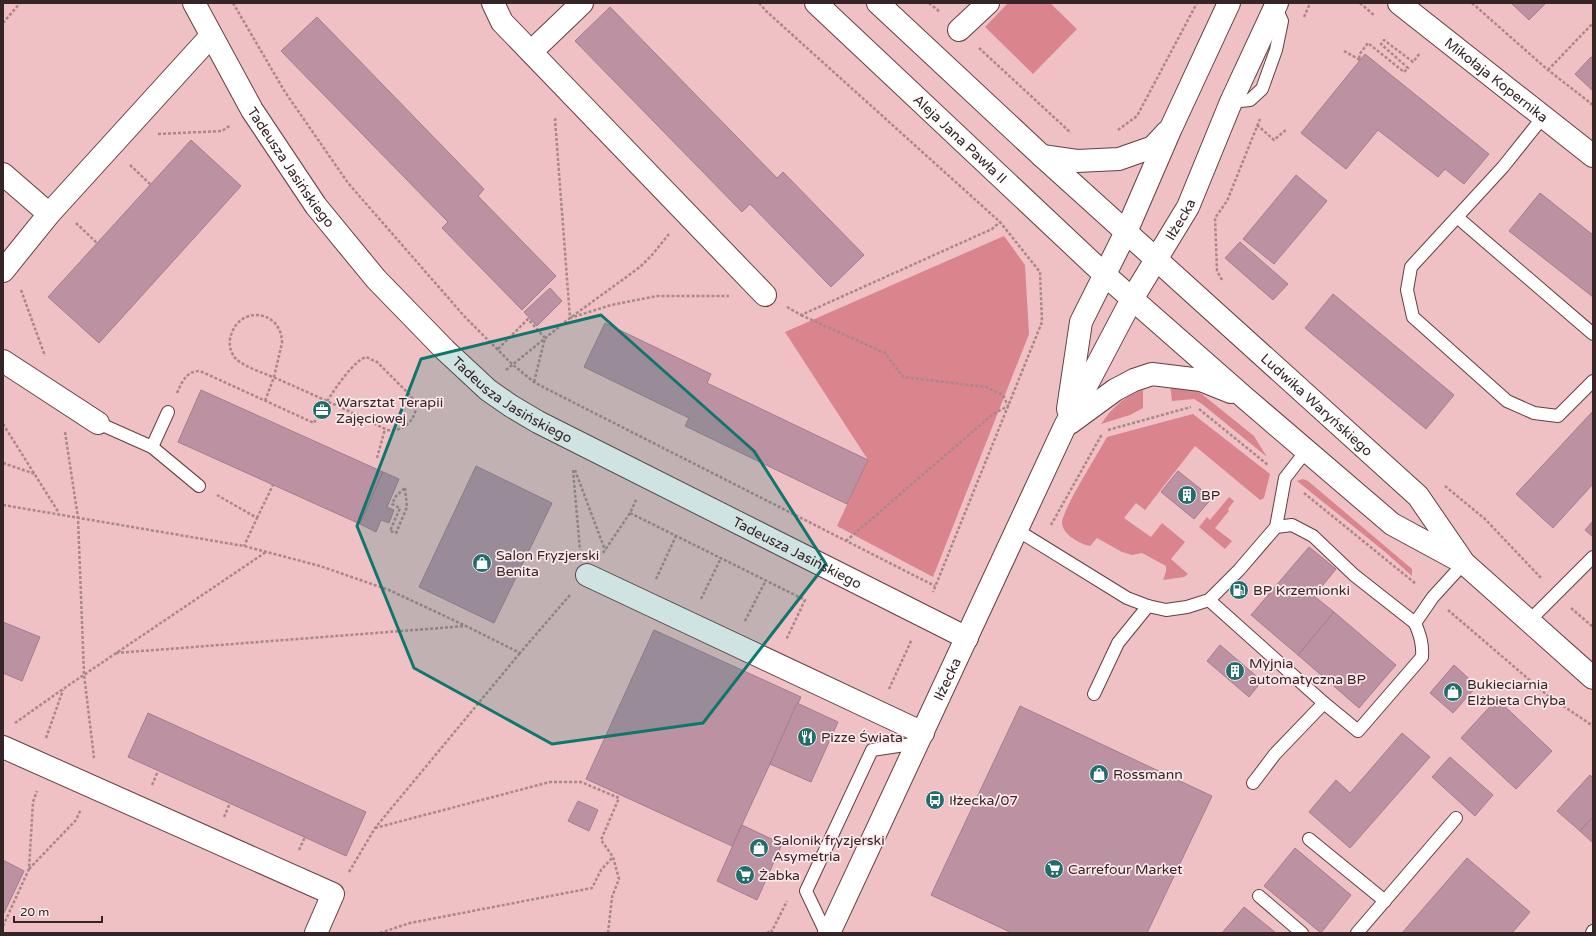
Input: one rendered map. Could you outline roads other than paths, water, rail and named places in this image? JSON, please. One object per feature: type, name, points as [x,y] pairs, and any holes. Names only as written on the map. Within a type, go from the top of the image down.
[{"type":"street","name":"Tadeusza Jasińskiego","points":[[194,3],[252,110],[316,206],[376,279],[445,350],[488,390],[538,422],[967,638]]},
{"type":"street","points":[[493,3],[502,22],[765,295]]},
{"type":"street","points":[[530,52],[582,3]]},
{"type":"street","name":"Aleja Jana Pawła II","points":[[816,3],[1132,300]]},
{"type":"street","points":[[878,3],[1126,232]]},
{"type":"street","points":[[959,30],[988,3]]},
{"type":"street","name":"Iłżecka","points":[[1065,426],[1081,322],[1126,232],[1171,128],[1229,3]]},
{"type":"street","name":"Mikołaja Kopernika","points":[[1400,3],[1593,156]]},
{"type":"street","name":"Iłżecka","points":[[829,933],[1065,426],[1132,300],[1188,207],[1231,102],[1276,5]]},
{"type":"street","points":[[3,271],[53,210],[211,36]]},
{"type":"street","points":[[1042,156],[1078,161],[1119,159],[1153,147],[1171,128]]},
{"type":"street","points":[[3,174],[53,210]]},
{"type":"street","name":"Ludwika Waryńskiego","points":[[1126,232],[1418,496],[1464,563]]},
{"type":"street","name":"Ludwika Waryńskiego","points":[[1132,300],[1392,524],[1464,563],[1593,678]]},
{"type":"street","points":[[3,361],[98,423]]},
{"type":"street","name":"Ludwika Waryńskiego","points":[[1065,426],[1115,390],[1134,380],[1152,374],[1201,380],[1245,398]]},
{"type":"street","points":[[587,576],[878,712],[920,738]]},
{"type":"street","points":[[6,737],[42,765],[333,894],[316,933]]},
{"type":"lane","points":[[1543,117],[1504,167],[1411,267],[1407,290],[1413,317],[1507,401],[1534,413],[1558,416],[1593,381]]},
{"type":"lane","points":[[1457,217],[1593,334]]},
{"type":"lane","points":[[152,447],[168,412]]},
{"type":"lane","points":[[98,423],[152,447],[199,486]]},
{"type":"lane","points":[[1017,530],[1127,598],[1148,606],[1166,610],[1187,607],[1210,600],[1239,570],[1276,527],[1285,478],[1306,451]]},
{"type":"lane","points":[[1210,600],[1324,703],[1358,731],[1422,657],[1423,648],[1415,623],[1354,575],[1314,536],[1292,525],[1276,527]]},
{"type":"lane","points":[[1529,621],[1593,557]]},
{"type":"lane","points":[[1415,623],[1433,597],[1464,563]]},
{"type":"lane","points":[[1094,694],[1118,643],[1148,606]]},
{"type":"lane","points":[[1253,784],[1275,754],[1324,703]]},
{"type":"lane","points":[[826,933],[806,891],[872,750],[920,738]]},
{"type":"lane","points":[[1357,933],[1456,818]]},
{"type":"lane","points":[[1309,838],[1385,901]]},
{"type":"lane","points":[[1259,896],[1302,933]]},
{"type":"place","name":"Warsztat Terapii Zajęciowej","points":[[322,410]]},
{"type":"place","name":"BP","points":[[1187,495]]},
{"type":"place","name":"Salon Fryzjerski Benita","points":[[482,563]]},
{"type":"place","name":"BP Krzemionki","points":[[1239,590]]},
{"type":"place","name":"Myjnia automatyczna BP","points":[[1235,671]]},
{"type":"place","name":"Bukieciarnia Elżbieta Chyba","points":[[1453,692]]},
{"type":"place","name":"Pizze Świata","points":[[807,737]]},
{"type":"place","name":"Rossmann","points":[[1099,774]]},
{"type":"place","name":"Iłżecka/07","points":[[935,800]]},
{"type":"place","name":"Salonik fryzjerski Asymetria","points":[[759,848]]},
{"type":"place","name":"Carrefour Market","points":[[1054,869]]},
{"type":"place","name":"Żabka","points":[[745,875]]}]
